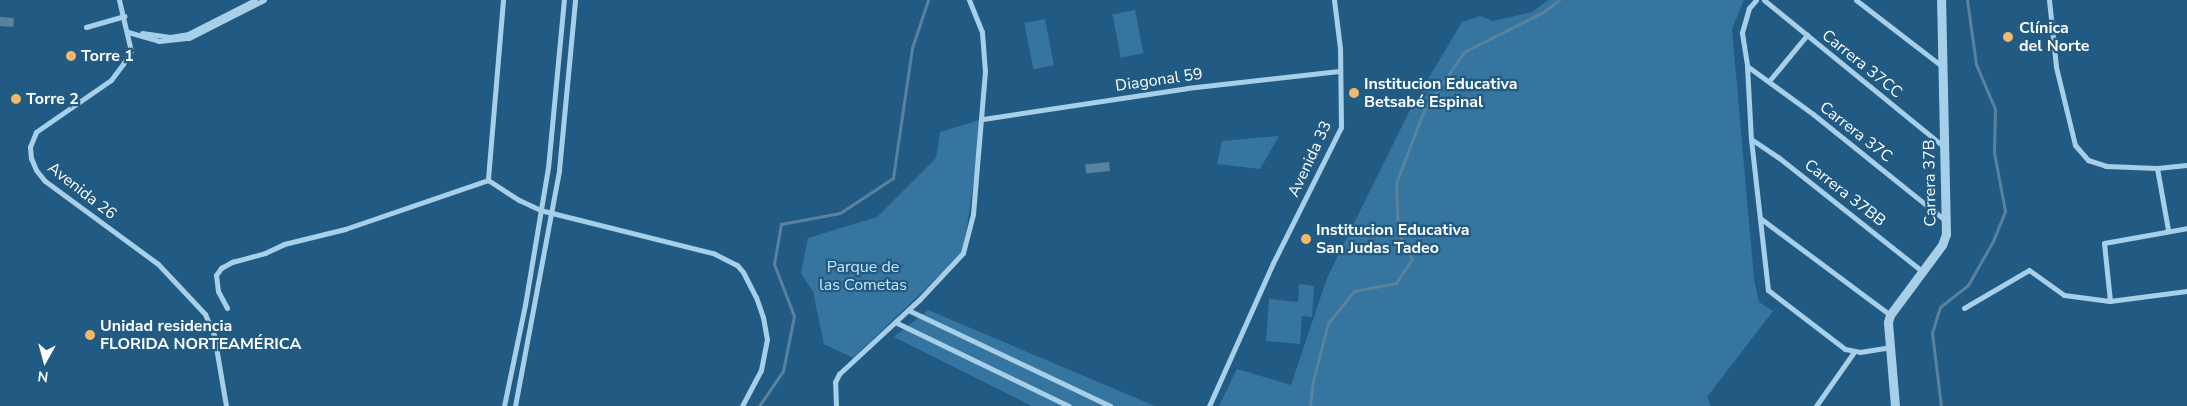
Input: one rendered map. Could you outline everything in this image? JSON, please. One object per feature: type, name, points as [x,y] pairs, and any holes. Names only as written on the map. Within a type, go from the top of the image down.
[{"type":"street","name":"Avenida 26","points":[[119,0],[124,16],[130,51],[124,64],[111,80],[36,132],[30,147],[32,158],[36,170],[45,181],[158,264],[192,297],[205,314],[214,335],[226,406]]},
{"type":"street","points":[[127,31],[160,36],[188,34],[256,0]]},
{"type":"street","points":[[127,31],[159,41],[189,38],[264,0]]},
{"type":"street","points":[[488,180],[503,0]]},
{"type":"street","points":[[504,406],[525,305],[548,168],[564,0]]},
{"type":"street","points":[[514,406],[559,170],[575,0]]},
{"type":"street","points":[[836,406],[835,382],[839,374],[908,310],[963,253],[973,214],[983,119],[985,72],[982,32],[969,0]]},
{"type":"street","name":"Avenida 33","points":[[1209,406],[1273,264],[1341,127],[1340,48],[1334,0]]},
{"type":"street","points":[[1756,0],[1749,8],[1742,33],[1747,66],[1751,139],[1768,290],[1845,349],[1854,352],[1890,347]]},
{"type":"street","name":"Carrera 37CC","points":[[1764,0],[1944,147]]},
{"type":"street","points":[[1856,0],[1944,68]]},
{"type":"street","name":"Carrera 37B","points":[[1890,315],[1942,245],[1947,222],[1941,0]]},
{"type":"street","points":[[2049,0],[2056,67],[2075,145],[2088,160],[2106,166],[2158,168],[2187,164]]},
{"type":"street","points":[[86,27],[124,16]]},
{"type":"street","points":[[1769,81],[1808,35]]},
{"type":"street","name":"Carrera 37C","points":[[1747,66],[1769,81],[1947,222]]},
{"type":"street","name":"Diagonal 59","points":[[983,119],[1187,88],[1339,71]]},
{"type":"street","name":"Carrera 37BB","points":[[1751,139],[1793,168],[1922,270]]},
{"type":"street","points":[[2158,168],[2168,230]]},
{"type":"street","points":[[488,180],[519,200],[540,210],[713,253],[737,265],[756,296],[763,317],[767,339],[761,370],[742,406]]},
{"type":"street","points":[[227,308],[218,291],[216,275],[221,268],[232,262],[265,253],[284,244],[345,229],[488,180]]},
{"type":"street","points":[[1760,218],[1890,315],[1890,347],[1895,406]]},
{"type":"street","points":[[2110,301],[2103,249],[2106,242],[2187,228]]},
{"type":"street","points":[[1964,308],[2026,271],[2032,271],[2064,295],[2110,301],[2187,292]]},
{"type":"street","points":[[908,310],[1110,406]]},
{"type":"street","points":[[895,322],[1069,406]]},
{"type":"street","points":[[1816,406],[1847,366],[1854,352]]},
{"type":"green space","points":[[1548,0],[1744,0],[1732,29],[1754,279],[1759,302],[1773,311],[1707,397],[1711,406],[1219,406],[1237,369],[1291,385],[1327,278],[1410,110],[1462,22],[1480,16],[1493,21],[1532,12]]},
{"type":"green space","points":[[1135,10],[1143,53],[1121,58],[1112,14]]},
{"type":"green space","points":[[1045,19],[1054,65],[1033,69],[1024,23]]},
{"type":"green space","name":"Parque de las Cometas","points":[[983,119],[963,253],[853,358],[824,344],[813,292],[801,273],[808,238],[877,217],[936,158],[940,132]]},
{"type":"green space","points":[[1279,136],[1260,169],[1217,164],[1222,141]]},
{"type":"green space","points":[[1299,284],[1314,286],[1312,317],[1302,316],[1300,344],[1266,341],[1269,299],[1298,302]]},
{"type":"green space","points":[[928,310],[1155,406],[1032,406],[894,337]]},
{"type":"shaded area","points":[[0,17],[14,18],[13,27],[0,26]]},
{"type":"shaded area","points":[[1109,162],[1110,171],[1086,173],[1085,165]]},
{"type":"waterway","points":[[759,406],[783,371],[794,316],[774,264],[781,224],[840,213],[893,178],[912,48],[928,0]]},
{"type":"waterway","points":[[1310,406],[1313,381],[1328,323],[1354,291],[1396,283],[1412,259],[1398,231],[1396,183],[1424,110],[1464,52],[1545,11],[1559,0]]},
{"type":"waterway","points":[[1941,406],[1932,333],[1940,307],[1968,285],[1993,241],[2005,211],[1994,152],[1995,109],[1976,64],[1967,0]]},
{"type":"place","name":"Clínica del Norte","points":[[2008,37]]},
{"type":"place","name":"Torre 1","points":[[71,56]]},
{"type":"place","name":"Institucion Educativa Betsabé Espinal","points":[[1354,93]]},
{"type":"place","name":"Torre 2","points":[[16,99]]},
{"type":"place","name":"Institucion Educativa San Judas Tadeo","points":[[1306,239]]},
{"type":"place","name":"Unidad residencia FLORIDA NORTEAMÉRICA","points":[[90,335]]}]
